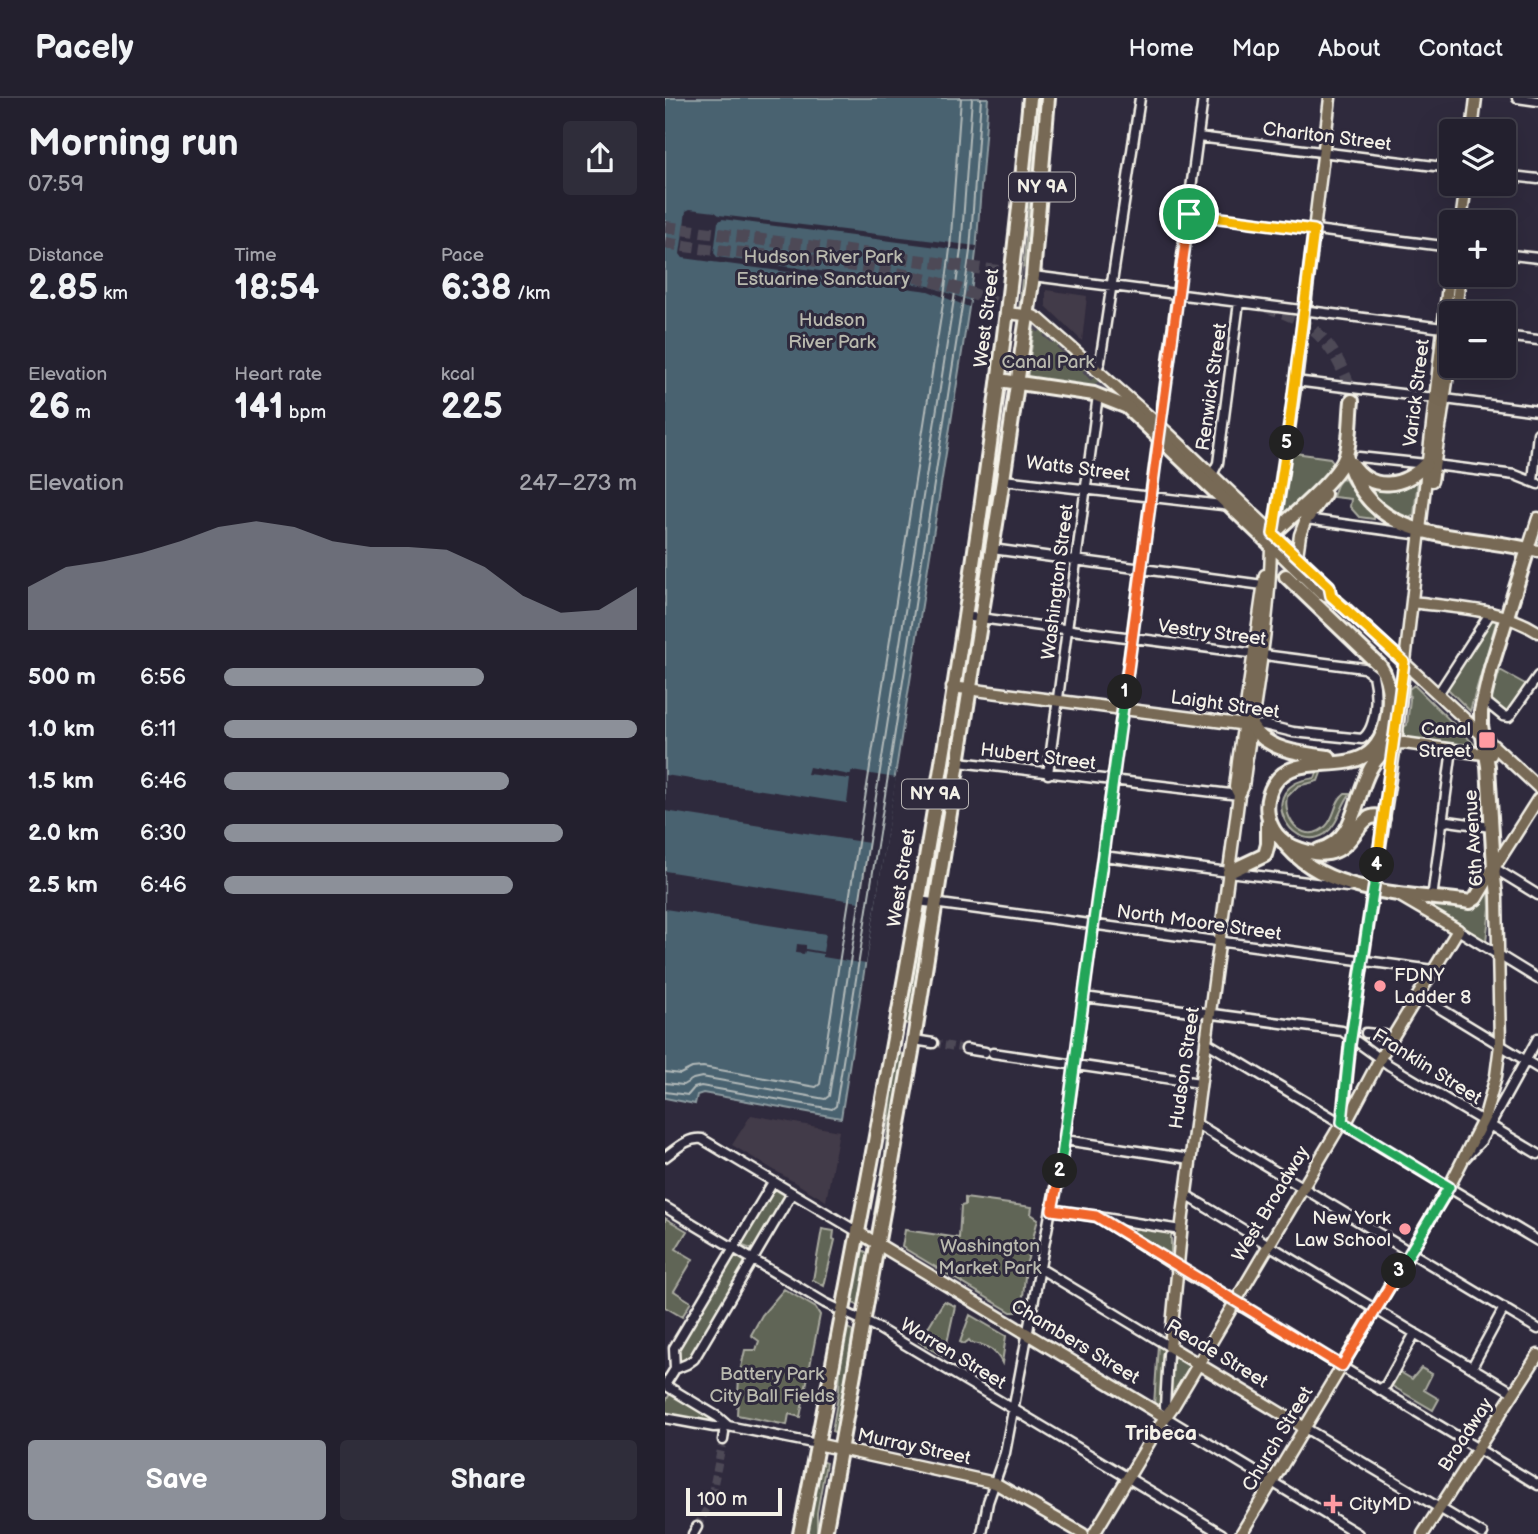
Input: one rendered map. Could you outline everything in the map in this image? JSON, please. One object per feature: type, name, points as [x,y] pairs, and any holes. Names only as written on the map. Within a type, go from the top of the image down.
[{"type":"highway","name":"West Street","points":[[800,1534],[918,901],[953,687],[999,380],[1030,98]]},
{"type":"highway","name":"West Street","points":[[825,1534],[879,1245],[937,904],[1003,480],[1033,276],[1048,98]]},
{"type":"highway","points":[[999,380],[1098,395],[1127,407],[1160,432],[1231,506],[1272,540],[1349,459]]},
{"type":"highway","points":[[1352,401],[1349,459],[1355,482],[1371,503],[1421,533],[1533,550]]},
{"type":"highway","points":[[1349,459],[1362,476],[1383,484],[1404,481],[1430,465]]},
{"type":"highway","points":[[1306,519],[1349,459]]},
{"type":"highway","name":"6th Avenue","points":[[1494,867],[1487,754],[1480,717],[1482,699],[1507,616],[1533,550]]},
{"type":"highway","points":[[1229,872],[1259,859],[1266,853],[1267,809],[1272,787],[1287,771],[1305,765],[1347,763],[1368,753],[1380,740],[1387,718],[1389,695],[1383,671],[1286,576]]},
{"type":"highway","points":[[1247,725],[1271,742],[1295,753],[1336,758],[1368,753]]},
{"type":"highway","points":[[1304,850],[1327,847],[1341,837],[1350,823],[1365,776],[1394,744]]},
{"type":"highway","points":[[1267,809],[1271,825],[1303,860],[1340,881],[1357,887],[1472,901],[1494,867]]},
{"type":"highway","points":[[1282,840],[1304,850],[1326,853],[1338,851],[1351,840],[1367,818],[1383,818]]},
{"type":"main road","name":"Hudson Street","points":[[1169,1350],[1190,1159],[1239,795],[1243,787],[1247,725],[1295,381],[1330,98]]},
{"type":"main road","points":[[1473,119],[1476,98]]},
{"type":"main road","points":[[1007,313],[1037,318],[1160,432],[1212,475],[1272,540],[1293,560],[1329,586],[1331,596],[1538,787]]},
{"type":"main road","name":"Varick Street","points":[[1342,1122],[1421,533],[1426,524],[1441,378]]},
{"type":"main road","name":"Varick Street","points":[[1439,398],[1445,378]]},
{"type":"main road","name":"6th Avenue","points":[[1533,550],[1538,518]]},
{"type":"main road","points":[[1266,586],[1278,569],[1293,560],[1306,519]]},
{"type":"main road","points":[[1413,602],[1491,612],[1521,621],[1538,632]]},
{"type":"main road","name":"Laight Street","points":[[953,687],[1247,725]]},
{"type":"main road","points":[[1394,744],[1404,743],[1506,757]]},
{"type":"main road","points":[[1494,867],[1538,799]]},
{"type":"main road","name":"6th Avenue","points":[[1465,1158],[1486,1123],[1500,1045],[1494,867]]},
{"type":"main road","points":[[1393,892],[1458,930]]},
{"type":"main road","name":"West Broadway","points":[[1094,1534],[1342,1122],[1348,1119],[1380,1059],[1458,930]]},
{"type":"main road","name":"Church Street","points":[[1241,1534],[1465,1158]]},
{"type":"main road","name":"Chambers Street","points":[[858,1232],[1165,1412]]},
{"type":"main road","name":"Reade Street","points":[[1169,1350],[1198,1364],[1305,1428]]},
{"type":"main road","name":"Broadway","points":[[1423,1534],[1538,1355]]},
{"type":"main road","name":"Murray Street","points":[[817,1444],[995,1483],[1083,1534]]},
{"type":"street","points":[[1096,371],[1100,362],[1140,98]]},
{"type":"street","points":[[982,1534],[988,1502],[1005,1453],[1065,1140],[1203,98]]},
{"type":"street","points":[[1517,98],[1538,101]]},
{"type":"street","name":"Charlton Street","points":[[1198,137],[1439,166]]},
{"type":"street","points":[[1516,176],[1538,179]]},
{"type":"street","points":[[1189,214],[1439,246]]},
{"type":"street","points":[[1516,255],[1538,258]]},
{"type":"street","points":[[1033,276],[1439,327]]},
{"type":"street","name":"Renwick Street","points":[[1212,475],[1217,463],[1239,302]]},
{"type":"street","points":[[1516,337],[1538,340]]},
{"type":"street","points":[[1295,381],[1538,411]]},
{"type":"street","name":"Washington Street","points":[[1048,774],[1098,395]]},
{"type":"street","points":[[1349,459],[1515,475],[1535,482],[1538,433]]},
{"type":"street","name":"Watts Street","points":[[1003,480],[1231,506]]},
{"type":"street","points":[[1306,519],[1421,533]]},
{"type":"street","points":[[1533,550],[1538,537]]},
{"type":"street","points":[[992,549],[1266,586]]},
{"type":"street","points":[[1439,694],[1491,612]]},
{"type":"street","name":"Vestry Street","points":[[964,616],[1364,668],[1371,673],[1375,685],[1372,724],[1366,736]]},
{"type":"street","points":[[1482,699],[1503,716],[1509,717],[1538,676]]},
{"type":"street","name":"Laight Street","points":[[1247,725],[1264,725],[1293,732],[1356,740],[1366,736]]},
{"type":"street","points":[[1429,897],[1433,893],[1452,749]]},
{"type":"street","name":"Hubert Street","points":[[959,762],[1239,795]]},
{"type":"street","points":[[1443,823],[1448,821],[1491,827]]},
{"type":"street","points":[[1103,856],[1357,887]]},
{"type":"street","points":[[1494,867],[1538,895]]},
{"type":"street","name":"North Moore Street","points":[[918,901],[1433,970]]},
{"type":"street","points":[[1458,930],[1538,979]]},
{"type":"street","points":[[1418,995],[1538,1068]]},
{"type":"street","name":"Franklin Street","points":[[1084,998],[1339,1030],[1380,1059],[1538,1154]]},
{"type":"street","name":"Franklin Street","points":[[1366,1032],[1385,1035]]},
{"type":"street","points":[[1486,1123],[1538,1038]]},
{"type":"street","points":[[914,1040],[933,1043]]},
{"type":"street","points":[[1206,1042],[1538,1241]]},
{"type":"street","points":[[967,1049],[1200,1083]]},
{"type":"street","points":[[1195,1123],[1538,1329]]},
{"type":"street","name":"Chambers Street","points":[[665,1157],[685,1142],[699,1138],[858,1232]]},
{"type":"street","points":[[1065,1140],[1190,1159]]},
{"type":"street","points":[[665,1385],[674,1369],[674,1348],[773,1182]]},
{"type":"street","points":[[674,1369],[694,1359],[792,1193]]},
{"type":"street","points":[[1186,1195],[1514,1392]]},
{"type":"street","name":"Warren Street","points":[[665,1207],[842,1311],[865,1321],[1222,1534]]},
{"type":"street","points":[[1052,1210],[1181,1230]]},
{"type":"street","points":[[1096,1216],[1538,1485]]},
{"type":"street","name":"Reade Street","points":[[1041,1269],[1169,1350]]},
{"type":"street","points":[[1472,1367],[1504,1308]]},
{"type":"street","points":[[1380,1389],[1386,1385],[1415,1333]]},
{"type":"street","name":"Hudson Street","points":[[1165,1412],[1169,1350]]},
{"type":"street","name":"Murray Street","points":[[665,1385],[718,1417],[725,1433]]},
{"type":"street","name":"Chambers Street","points":[[1165,1412],[1359,1534]]},
{"type":"street","name":"Murray Street","points":[[665,1418],[714,1427],[725,1433],[817,1444]]},
{"type":"street","name":"Reade Street","points":[[1305,1428],[1483,1534]]},
{"type":"shaded area","points":[[1046,290],[1087,296],[1082,341],[1046,306]]},
{"type":"shaded area","points":[[751,1115],[839,1131],[826,1201],[732,1145]]},
{"type":"green space","points":[[1035,98],[1041,98],[1022,310],[1019,310],[1035,146],[1032,128]]},
{"type":"green space","name":"Canal Park","points":[[1035,323],[1112,391],[1027,379]]},
{"type":"green space","points":[[1295,453],[1330,458],[1335,469],[1281,518],[1291,456]]},
{"type":"green space","points":[[1355,472],[1363,479],[1418,479],[1414,515],[1406,520],[1379,505]]},
{"type":"green space","points":[[1344,478],[1363,505],[1374,515],[1374,519],[1359,517],[1350,507],[1351,499],[1333,497],[1338,484]]},
{"type":"green space","points":[[1490,620],[1496,623],[1470,711],[1447,688]]},
{"type":"green space","points":[[1500,670],[1527,685],[1507,713],[1491,699]]},
{"type":"green space","points":[[1414,685],[1475,746],[1404,738],[1409,689]]},
{"type":"green space","points":[[957,701],[961,701],[931,888],[926,887]]},
{"type":"green space","points":[[1317,773],[1321,773],[1318,781],[1298,786],[1287,797],[1288,814],[1297,828],[1311,833],[1326,826],[1341,796],[1351,793],[1330,830],[1314,838],[1303,837],[1294,832],[1287,823],[1282,813],[1282,802],[1285,792],[1294,784],[1315,778]]},
{"type":"green space","points":[[1489,887],[1490,908],[1486,941],[1420,901],[1470,907]]},
{"type":"green space","points":[[921,918],[928,918],[909,1024],[902,1023]]},
{"type":"green space","points":[[897,1053],[905,1054],[877,1216],[874,1214],[885,1154]]},
{"type":"green space","points":[[776,1190],[784,1195],[784,1199],[754,1250],[743,1246],[742,1241],[772,1191]]},
{"type":"green space","name":"Washington Market Park","points":[[965,1198],[1032,1207],[1031,1214],[1038,1219],[1026,1266],[1022,1307],[1017,1312],[1011,1312],[902,1247],[905,1230],[959,1238],[961,1206],[965,1205]]},
{"type":"green space","points":[[665,1218],[687,1231],[676,1249],[693,1259],[674,1291],[691,1302],[682,1317],[665,1307]]},
{"type":"green space","points":[[1138,1228],[1171,1234],[1171,1253],[1166,1256],[1134,1236],[1133,1231]]},
{"type":"green space","points":[[822,1229],[834,1231],[835,1240],[824,1286],[813,1280]]},
{"type":"green space","points":[[861,1249],[869,1254],[859,1306],[851,1302]]},
{"type":"green space","points":[[736,1256],[744,1261],[745,1265],[690,1357],[683,1362],[679,1361],[676,1353],[678,1349],[732,1258]]},
{"type":"green space","name":"Battery Park City Ball Fields","points":[[784,1289],[816,1308],[820,1315],[800,1417],[789,1414],[787,1425],[737,1415],[739,1376],[745,1350],[756,1350],[759,1341],[751,1335],[762,1315]]},
{"type":"green space","points":[[944,1301],[955,1306],[944,1357],[919,1342]]},
{"type":"green space","points":[[970,1315],[1006,1336],[1002,1363],[994,1351],[986,1346],[971,1343],[969,1340],[964,1344],[960,1342]]},
{"type":"green space","points":[[846,1327],[853,1331],[837,1433],[832,1431]]},
{"type":"green space","points":[[1158,1345],[1190,1366],[1164,1408],[1154,1405]]},
{"type":"green space","points":[[1421,1368],[1432,1374],[1424,1390],[1439,1399],[1433,1410],[1392,1386],[1400,1372],[1412,1379]]},
{"type":"green space","points":[[670,1394],[717,1422],[665,1413],[665,1402]]},
{"type":"green space","points":[[820,1461],[826,1463],[817,1513],[817,1534],[805,1534]]},
{"type":"water","name":"Hudson River Park","points":[[665,98],[988,98],[970,301],[841,1118],[703,1093],[697,1095],[695,1104],[665,1098]]},
{"type":"pier","points":[[690,209],[715,212],[719,215],[977,246],[976,252],[722,219],[718,222],[714,253],[717,257],[929,286],[970,301],[969,307],[928,291],[683,258],[680,254],[686,211]]},
{"type":"pier","points":[[809,767],[850,775],[852,771],[896,778],[866,964],[823,957],[823,954],[805,951],[804,954],[796,953],[797,944],[806,945],[806,949],[823,952],[826,934],[665,909],[665,871],[859,902],[869,843],[665,811],[665,775],[847,803],[850,779],[807,774]]},
{"type":"tunnel","points":[[665,227],[1044,277]]},
{"type":"tunnel","points":[[665,243],[861,267],[938,283],[976,295],[1034,322],[1070,351],[1124,406]]},
{"type":"tunnel","points":[[1266,307],[1291,316],[1321,337],[1342,369],[1349,384],[1352,401]]},
{"type":"tunnel","points":[[1267,551],[1286,576]]},
{"type":"tunnel","points":[[933,1043],[966,1049]]},
{"type":"tunnel","points":[[697,1527],[710,1503],[723,1440]]},
{"type":"place","name":"Canal Street","points":[[1487,740]]},
{"type":"place","name":"FDNY Ladder 8","points":[[1380,986]]},
{"type":"place","name":"New York Law School","points":[[1405,1229]]},
{"type":"place","name":"CityMD","points":[[1333,1504]]},
{"type":"district","name":"Tribeca","points":[[1161,1433]]},
{"type":"route","points":[[1189,214],[1314,230],[1287,447],[1273,534],[1329,586],[1331,596],[1404,662],[1397,732],[1391,757],[1350,1045],[1342,1122],[1449,1187],[1342,1366],[1096,1216],[1052,1210],[1065,1140],[1189,214]]},
{"type":"park label","name":"Hudson River Park Estuarine Sanctuary","points":[[823,268]]}]
